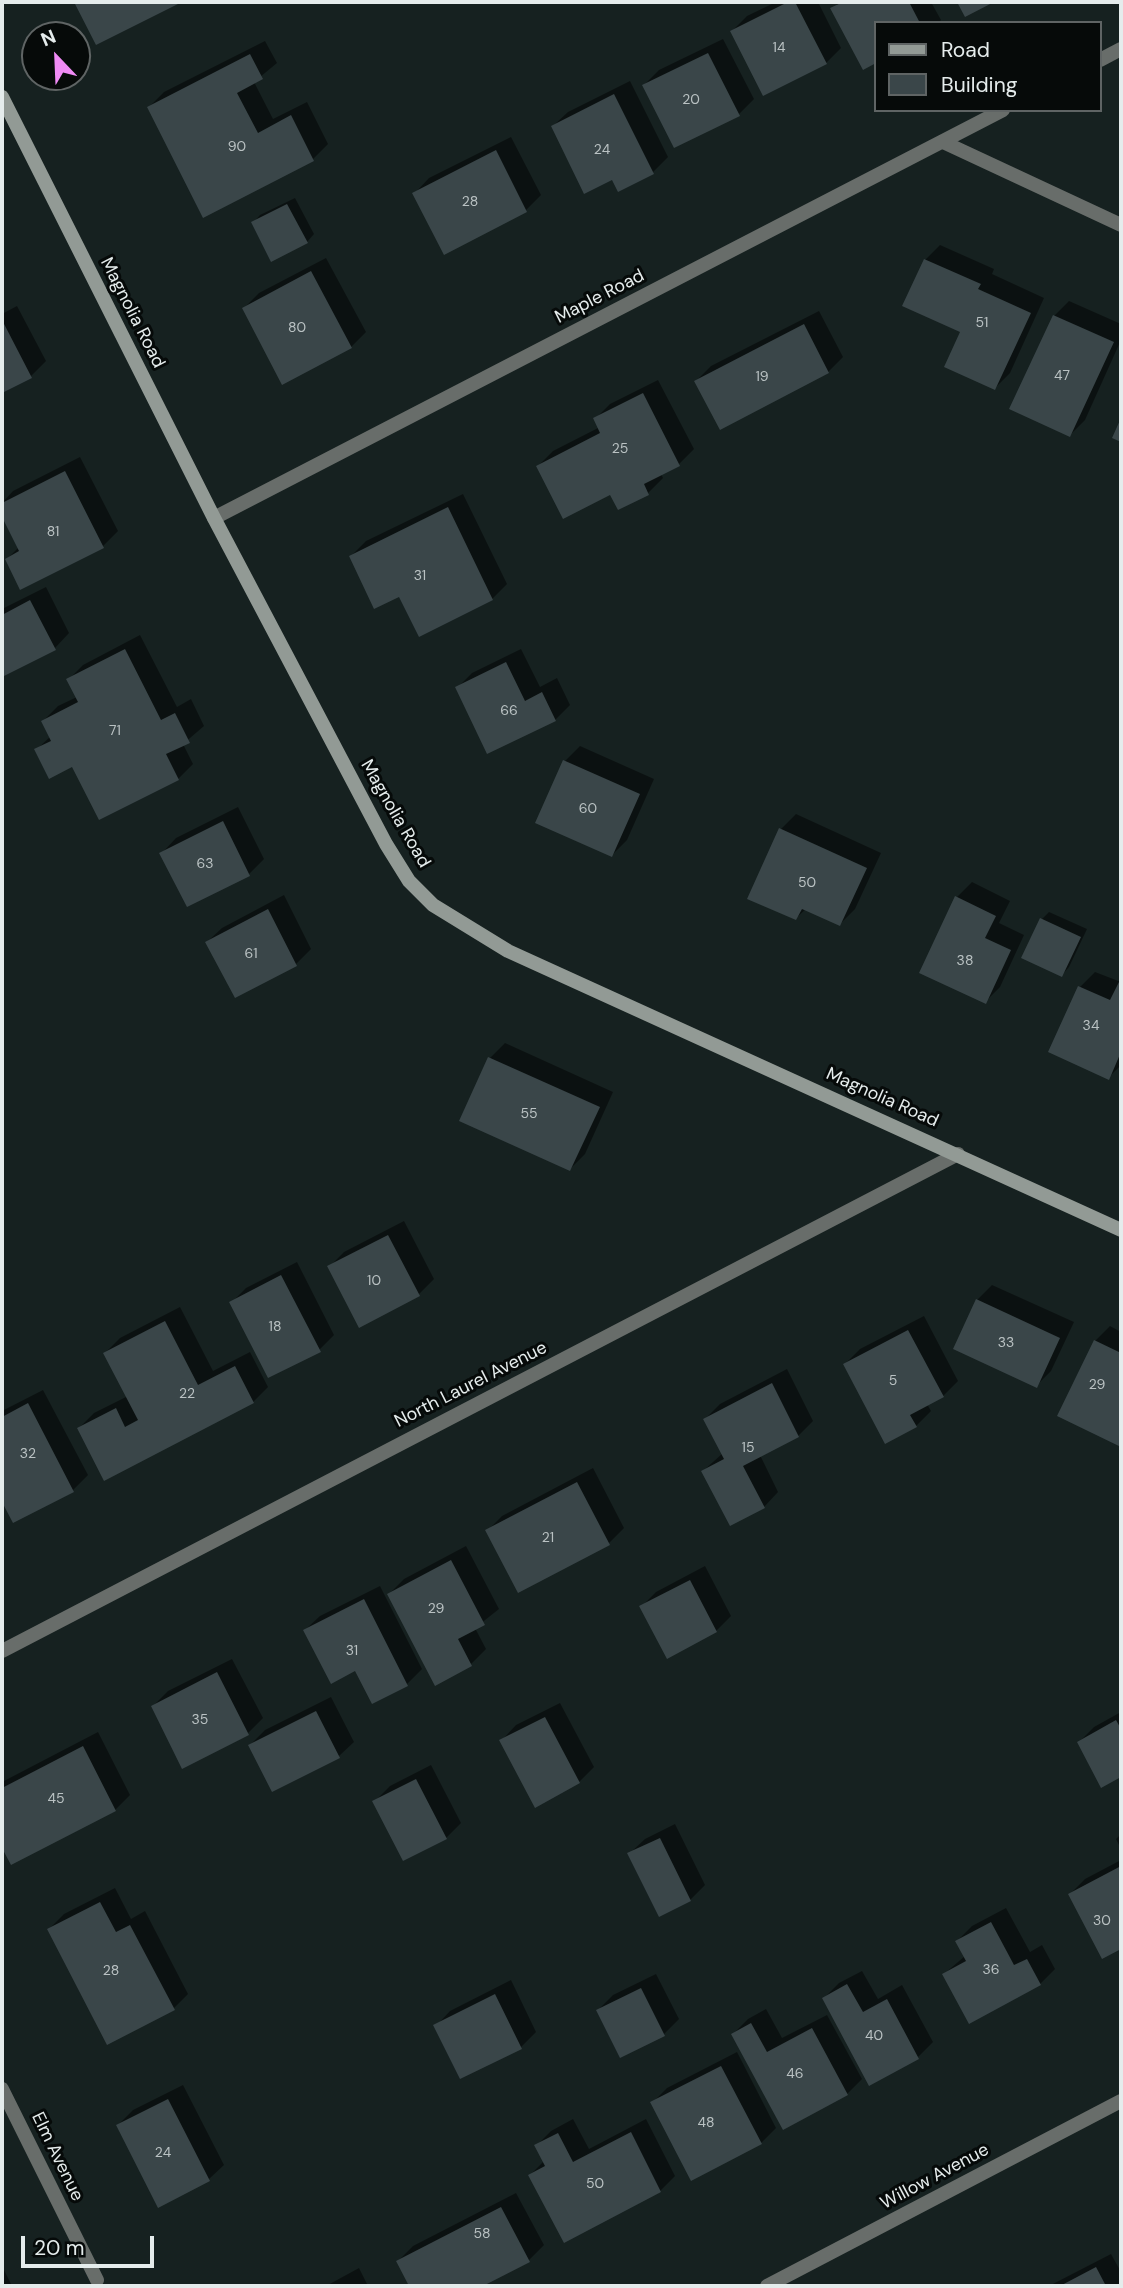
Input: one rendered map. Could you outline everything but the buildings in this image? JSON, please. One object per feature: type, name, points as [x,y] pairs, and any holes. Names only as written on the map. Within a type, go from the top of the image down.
[{"type":"street","points":[[1102,59],[1121,49]]},
{"type":"street","name":"Magnolia Road","points":[[2,97],[214,518],[386,844],[409,881],[433,905],[508,951],[1121,1230]]},
{"type":"street","name":"Maple Road","points":[[214,518],[999,112]]},
{"type":"street","points":[[943,142],[1121,225]]},
{"type":"street","name":"North Laurel Avenue","points":[[2,1651],[958,1154]]},
{"type":"street","name":"Elm Avenue","points":[[2,2089],[97,2280]]},
{"type":"street","name":"Willow Avenue","points":[[767,2286],[1121,2101]]}]
